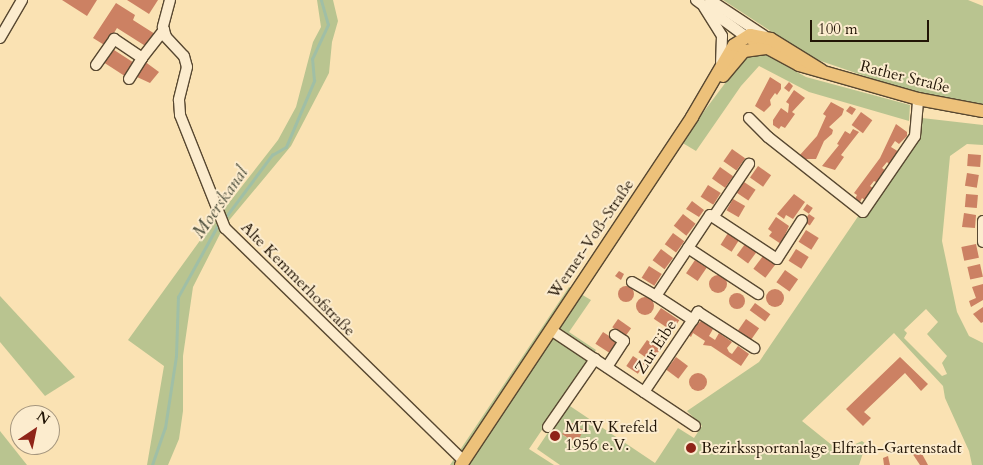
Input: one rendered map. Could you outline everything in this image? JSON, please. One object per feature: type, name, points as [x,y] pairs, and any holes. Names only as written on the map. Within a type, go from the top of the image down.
[{"type":"main road","name":"Rather Straße","points":[[748,34],[770,44],[799,65],[918,99],[983,111]]},
{"type":"main road","points":[[710,88],[744,51],[748,34]]},
{"type":"main road","name":"Werner-Voß-Straße","points":[[463,463],[710,88],[734,45],[748,34]]},
{"type":"main road","points":[[744,51],[770,44]]},
{"type":"street","points":[[0,38],[22,0]]},
{"type":"street","points":[[129,79],[142,58],[164,30],[170,0]]},
{"type":"street","name":"Rather Straße","points":[[696,0],[707,3],[748,34]]},
{"type":"street","name":"Rather Straße","points":[[707,3],[719,28],[724,47],[710,88]]},
{"type":"street","name":"Alte Kemmerhofstraße","points":[[164,30],[184,56],[187,67],[179,100],[180,115],[222,221],[463,463]]},
{"type":"street","points":[[96,65],[114,39],[142,58]]},
{"type":"street","points":[[749,118],[768,137],[863,212],[915,136],[918,99]]},
{"type":"street","name":"Zur Eibe","points":[[656,296],[710,215],[714,216],[749,164]]},
{"type":"street","points":[[714,216],[777,258],[802,220]]},
{"type":"street","points":[[983,221],[983,242]]},
{"type":"street","points":[[688,248],[758,294]]},
{"type":"street","name":"Zur Eibe","points":[[632,282],[695,316],[644,392]]},
{"type":"street","points":[[695,316],[754,348]]},
{"type":"street","name":"Zur Eibe","points":[[551,330],[695,426]]},
{"type":"street","name":"Zur Eibe","points":[[607,367],[624,341],[615,335]]},
{"type":"street","points":[[548,427],[594,359]]},
{"type":"green space","points":[[317,0],[333,0],[338,21],[332,42],[329,73],[291,146],[226,224],[221,213],[278,140],[296,107],[313,42],[321,27]]},
{"type":"green space","points":[[723,0],[968,0],[983,6],[983,105],[923,96],[812,58]]},
{"type":"green space","points":[[759,51],[806,77],[910,105],[909,121],[809,92],[759,66],[741,86],[696,151],[681,142],[738,66],[750,55]]},
{"type":"green space","points":[[922,118],[983,125],[983,145],[967,144],[950,156],[942,241],[957,312],[969,336],[983,343],[983,465],[972,465],[969,451],[945,398],[943,386],[894,333],[802,421],[833,446],[847,448],[862,441],[866,444],[859,465],[560,465],[537,449],[567,404],[655,463],[678,428],[694,438],[702,426],[687,411],[759,362],[859,215],[869,213],[919,138]],"holes":[[[926,309],[938,322],[927,334],[947,356],[942,363],[947,374],[942,376],[904,338],[907,333],[904,330]],[[572,423],[582,430],[577,444],[563,435]]]},
{"type":"green space","points":[[217,217],[222,230],[193,287],[183,356],[183,411],[179,439],[168,465],[147,465],[164,366],[128,340]]},
{"type":"green space","points":[[569,287],[591,300],[569,332],[596,350],[529,449],[554,465],[450,465]]},
{"type":"green space","points":[[0,296],[75,377],[45,396],[0,342]]},
{"type":"green space","points":[[0,431],[10,444],[10,455],[19,455],[27,465],[0,465]]},
{"type":"building","points":[[62,0],[97,0],[87,16]]},
{"type":"building","points":[[127,0],[158,0],[149,14]]},
{"type":"building","points":[[116,3],[135,15],[133,20],[155,34],[147,47],[117,28],[106,46],[93,38]]},
{"type":"building","points":[[111,48],[136,64],[127,78],[102,61]]},
{"type":"building","points":[[144,61],[159,72],[150,83],[137,77]]},
{"type":"building","points":[[770,77],[781,84],[781,89],[777,95],[775,93],[770,100],[771,105],[764,112],[755,106]]},
{"type":"building","points":[[789,82],[793,86],[789,92],[784,88]]},
{"type":"building","points":[[794,90],[805,98],[792,112],[795,114],[785,128],[781,126],[779,129],[773,125],[773,120],[781,108],[788,113],[789,104],[786,102]]},
{"type":"building","points":[[831,102],[844,109],[842,115],[829,127],[833,130],[832,134],[824,141],[816,159],[805,159],[799,156],[817,136],[826,116],[823,114]]},
{"type":"building","points":[[850,106],[856,109],[852,115],[846,111]]},
{"type":"building","points":[[861,112],[872,120],[863,133],[852,125]]},
{"type":"building","points":[[896,124],[907,132],[907,136],[899,144],[895,141],[891,147],[899,152],[890,165],[887,162],[882,168],[886,171],[878,183],[874,181],[870,186],[874,189],[866,201],[862,198],[860,202],[855,199],[857,195],[854,193],[880,158]]},
{"type":"building","points":[[853,129],[859,132],[841,155],[844,157],[835,170],[822,166],[839,145],[837,144],[845,131],[850,134]]},
{"type":"building","points":[[732,149],[745,158],[737,170],[723,161]]},
{"type":"building","points":[[968,154],[981,155],[980,167],[967,166]]},
{"type":"building","points":[[758,166],[771,175],[763,187],[750,177]]},
{"type":"building","points":[[720,167],[733,176],[725,188],[712,178]]},
{"type":"building","points":[[967,173],[979,175],[977,188],[965,186]]},
{"type":"building","points":[[744,182],[756,190],[748,201],[737,193]]},
{"type":"building","points":[[708,185],[721,193],[713,205],[701,197]]},
{"type":"building","points":[[794,194],[805,202],[793,219],[786,215],[784,219],[777,214]]},
{"type":"building","points":[[966,194],[978,195],[977,208],[965,207]]},
{"type":"building","points":[[733,199],[745,206],[739,217],[726,210]]},
{"type":"building","points":[[692,201],[704,210],[699,217],[686,209]]},
{"type":"building","points":[[807,204],[813,208],[809,214],[803,210]]},
{"type":"building","points":[[964,213],[976,215],[975,228],[962,227]]},
{"type":"building","points":[[683,214],[696,224],[686,236],[674,226]]},
{"type":"building","points":[[809,214],[815,218],[810,225],[804,221]]},
{"type":"building","points":[[776,217],[789,226],[781,244],[769,236],[772,232],[768,229]]},
{"type":"building","points":[[806,230],[819,238],[811,250],[799,242]]},
{"type":"building","points":[[673,233],[684,241],[676,253],[665,244]]},
{"type":"building","points":[[728,233],[739,240],[732,252],[721,245]]},
{"type":"building","points":[[745,244],[756,252],[748,264],[737,255]]},
{"type":"building","points":[[976,244],[979,258],[964,261],[961,247]]},
{"type":"building","points":[[661,249],[673,258],[665,269],[653,260]]},
{"type":"building","points":[[796,249],[809,257],[801,269],[789,261]]},
{"type":"building","points":[[763,256],[775,265],[765,278],[753,269]]},
{"type":"building","points":[[695,260],[707,268],[698,281],[686,273]]},
{"type":"building","points":[[980,264],[983,277],[970,280],[967,267]]},
{"type":"building","points":[[649,266],[662,274],[654,286],[642,278]]},
{"type":"building","points":[[785,270],[798,279],[790,291],[776,282]]},
{"type":"building","points":[[619,271],[624,274],[621,280],[615,276]]},
{"type":"building","points":[[718,275],[725,277],[727,284],[725,291],[718,293],[711,291],[709,284],[711,277]]},
{"type":"building","points":[[983,284],[983,300],[971,307],[969,301],[976,298],[972,287]]},
{"type":"building","points":[[623,286],[629,286],[634,291],[632,300],[623,302],[618,297],[618,291]]},
{"type":"building","points":[[775,289],[781,292],[784,298],[781,304],[775,307],[769,304],[766,298],[769,292]]},
{"type":"building","points":[[734,293],[740,293],[745,298],[743,307],[734,309],[729,304],[729,298]]},
{"type":"building","points":[[645,297],[651,300],[654,306],[651,312],[645,315],[639,312],[636,306],[639,300]]},
{"type":"building","points":[[755,303],[770,314],[765,321],[750,310]]},
{"type":"building","points":[[983,307],[983,322],[981,323],[973,314]]},
{"type":"building","points":[[661,308],[679,320],[672,331],[654,319]]},
{"type":"building","points":[[618,319],[631,328],[625,336],[612,327]]},
{"type":"building","points":[[746,319],[759,328],[751,340],[738,330]]},
{"type":"building","points":[[701,321],[713,329],[709,336],[715,340],[719,333],[732,342],[727,348],[729,352],[732,354],[738,346],[749,354],[741,366],[711,346],[703,345],[705,341],[693,333],[691,337],[687,334]]},
{"type":"building","points":[[603,332],[617,341],[610,353],[595,344]]},
{"type":"building","points":[[647,340],[660,349],[652,361],[638,352]]},
{"type":"building","points":[[633,356],[645,364],[638,374],[626,366]]},
{"type":"building","points":[[676,357],[688,366],[678,379],[666,370]]},
{"type":"building","points":[[900,357],[928,384],[921,391],[905,373],[864,412],[871,418],[863,426],[846,409]]},
{"type":"building","points":[[698,373],[704,376],[707,382],[704,388],[698,391],[692,388],[689,382],[692,376]]},
{"type":"building","points":[[572,423],[583,430],[577,444],[562,434]]},
{"type":"building","points":[[917,446],[928,465],[920,465],[910,450]]},
{"type":"building","points":[[888,456],[890,465],[884,465],[883,458]]},
{"type":"waterway","name":"Moerskanal","points":[[225,218],[272,155],[286,147],[314,81],[312,59],[328,25],[321,0]]},
{"type":"waterway","name":"Moerskanal","points":[[152,465],[165,428],[176,356],[178,297],[219,223]]},
{"type":"place","name":"MTV Krefeld 1956 e.V.","points":[[555,436]]},
{"type":"place","name":"Bezirkssportanlage Elfrath-Gartenstadt","points":[[691,448]]}]
